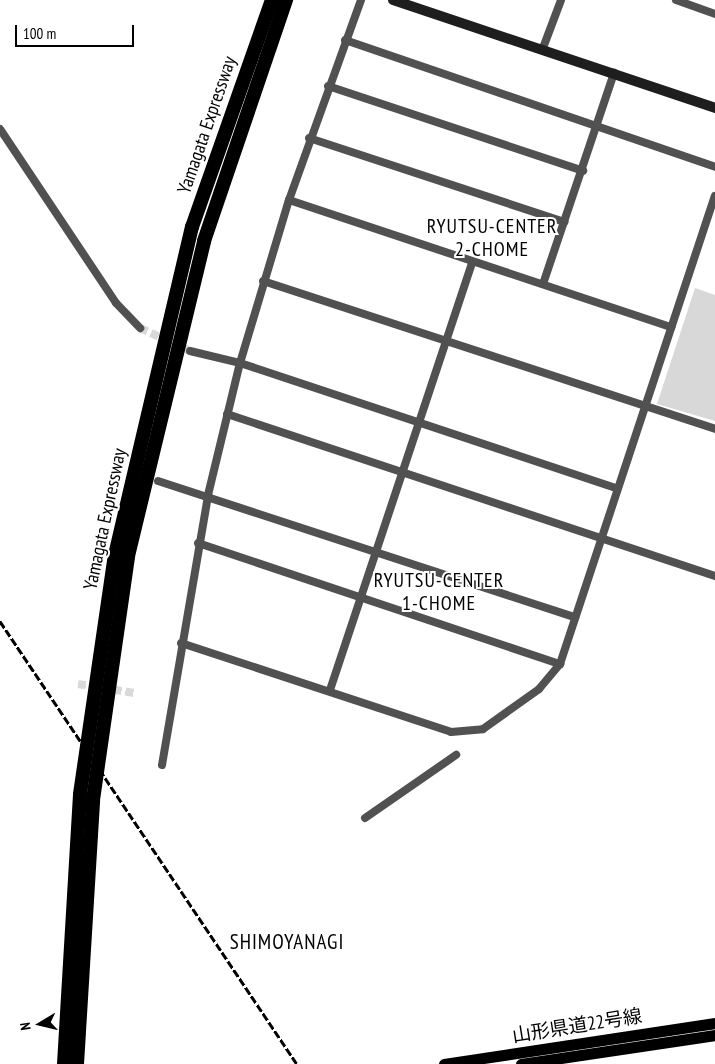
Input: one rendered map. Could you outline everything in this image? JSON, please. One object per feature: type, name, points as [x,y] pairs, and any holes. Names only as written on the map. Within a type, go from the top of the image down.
[{"type":"highway","name":"Yamagata Expressway","points":[[77,1064],[93,800],[96,713],[115,554],[192,227],[272,0]]},
{"type":"highway","name":"Yamagata Expressway","points":[[64,1064],[80,794],[128,556],[179,329],[226,169],[286,0]]},
{"type":"main road","name":"山形県道22号線","points":[[444,1064],[715,1023]]},
{"type":"main road","name":"山形県道22号線","points":[[521,1064],[715,1035]]},
{"type":"street","points":[[162,765],[198,543],[240,363],[289,200],[328,86],[361,0]]},
{"type":"street","points":[[392,0],[544,48],[715,108]]},
{"type":"street","points":[[544,48],[560,0]]},
{"type":"street","points":[[676,0],[715,14]]},
{"type":"street","points":[[345,40],[596,128],[715,167]]},
{"type":"street","points":[[544,284],[614,73]]},
{"type":"street","points":[[328,86],[583,170]]},
{"type":"street","points":[[0,129],[116,303],[140,328]]},
{"type":"street","points":[[310,138],[565,222]]},
{"type":"street","points":[[181,643],[330,690],[452,732],[475,732],[539,689],[560,664],[616,488],[715,196]]},
{"type":"street","points":[[289,200],[671,327]]},
{"type":"street","points":[[330,690],[472,262]]},
{"type":"street","points":[[264,280],[715,429]]},
{"type":"street","points":[[190,351],[240,363],[616,488]]},
{"type":"street","points":[[228,414],[715,576]]},
{"type":"street","points":[[158,481],[208,494],[375,552],[575,617]]},
{"type":"street","points":[[198,543],[560,664]]},
{"type":"street","points":[[365,818],[456,755]]},
{"type":"shaded area","points":[[695,288],[715,295],[715,421],[657,404]]},
{"type":"tunnel","points":[[140,328],[190,351]]},
{"type":"tunnel","points":[[78,684],[134,693]]},
{"type":"railway","points":[[0,621],[297,1064]]},
{"type":"district","name":"RYUTSU-CENTER 2-CHOME","points":[[492,238]]},
{"type":"district","name":"RYUTSU-CENTER 1-CHOME","points":[[439,592]]},
{"type":"district","name":"SHIMOYANAGI","points":[[287,942]]}]
